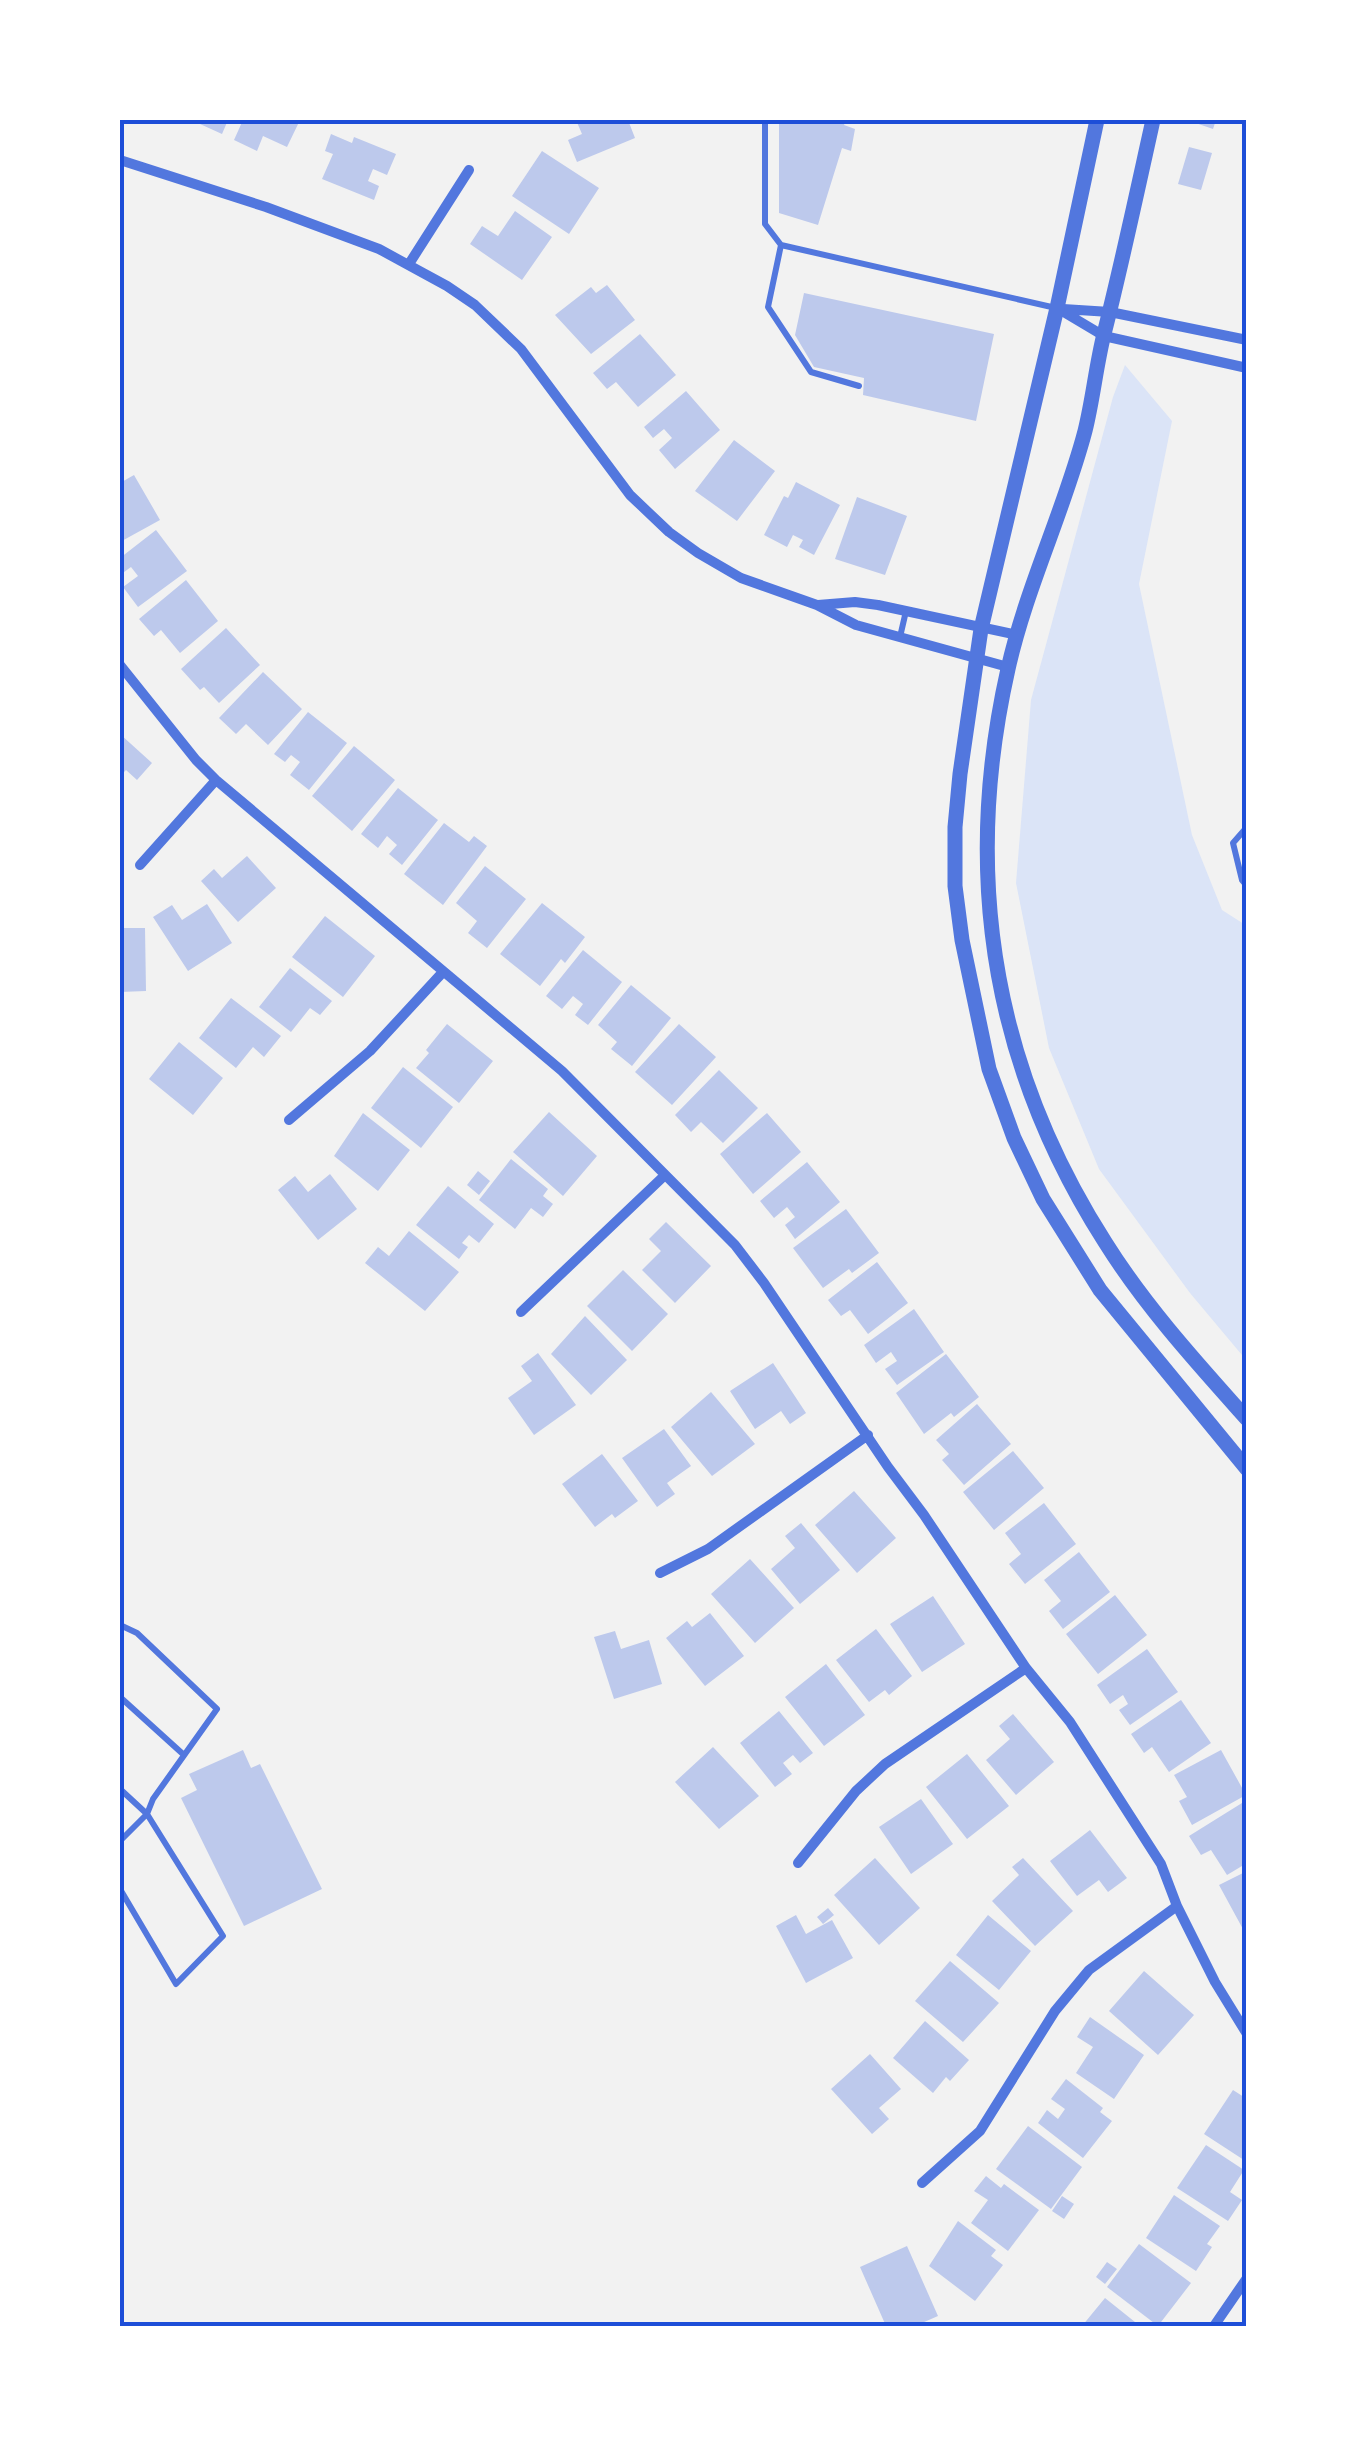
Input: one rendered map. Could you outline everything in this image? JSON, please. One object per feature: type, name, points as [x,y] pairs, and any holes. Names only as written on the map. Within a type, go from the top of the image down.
[{"type":"street","points":[[1097,120],[982,627],[960,774],[955,886],[962,940],[990,1068],[1014,1138],[1043,1199],[1100,1290],[1247,1469]]},
{"type":"street","points":[[1153,120],[1084,432],[1008,667],[990,772],[985,844],[994,951],[1012,1040],[1036,1109],[1065,1173],[1133,1283],[1247,1419]]},
{"type":"street","points":[[120,160],[379,249],[474,305],[521,348],[614,476],[669,532],[740,578],[856,625],[1008,667]]},
{"type":"street","points":[[409,264],[468,170]]},
{"type":"street","points":[[1057,308],[1110,312],[1247,340]]},
{"type":"street","points":[[1057,308],[1104,336],[1247,368]]},
{"type":"street","points":[[816,606],[855,602],[1018,635]]},
{"type":"street","points":[[120,665],[216,780],[562,1071],[664,1176],[703,1210],[764,1282],[1026,1668],[1070,1722],[1161,1864],[1215,1982],[1247,2034]]},
{"type":"street","points":[[140,865],[216,780]]},
{"type":"street","points":[[289,1120],[370,1051],[443,972]]},
{"type":"street","points":[[521,1312],[664,1176]]},
{"type":"street","points":[[660,1573],[708,1549],[868,1435]]},
{"type":"street","points":[[798,1863],[856,1791],[885,1764],[1026,1668]]},
{"type":"street","points":[[922,2183],[980,2131],[1055,2011],[1089,1970],[1177,1906]]},
{"type":"street","points":[[1214,2326],[1247,2278]]},
{"type":"lane","points":[[765,120],[765,224],[781,246],[1057,308]]},
{"type":"lane","points":[[781,246],[768,307],[811,372],[859,386]]},
{"type":"lane","points":[[900,637],[906,611]]},
{"type":"lane","points":[[1247,827],[1232,843],[1247,886]]},
{"type":"lane","points":[[120,1625],[137,1633],[218,1709],[153,1798],[147,1814],[120,1841]]},
{"type":"lane","points":[[120,1697],[184,1755]]},
{"type":"lane","points":[[120,1789],[147,1814],[223,1936],[176,1984],[120,1889]]},
{"type":"shaded area","points":[[1125,365],[1172,421],[1139,584],[1192,835],[1222,910],[1247,926],[1247,1361],[1190,1293],[1099,1169],[1049,1048],[1016,883],[1031,700]]},
{"type":"building","points":[[202,120],[228,120],[222,134],[200,124]]},
{"type":"building","points":[[243,120],[300,120],[287,147],[263,136],[257,151],[234,140]]},
{"type":"building","points":[[576,120],[628,120],[635,138],[577,162],[568,140],[582,134]]},
{"type":"building","points":[[779,120],[846,120],[844,125],[855,129],[851,151],[842,148],[818,225],[779,213]]},
{"type":"building","points":[[1187,120],[1216,120],[1213,129]]},
{"type":"building","points":[[331,134],[352,143],[354,137],[396,154],[387,175],[373,169],[368,181],[379,186],[374,200],[322,179],[333,154],[325,151]]},
{"type":"building","points":[[1189,147],[1212,153],[1201,190],[1178,184]]},
{"type":"building","points":[[542,151],[599,188],[569,234],[512,196]]},
{"type":"building","points":[[515,211],[552,237],[522,280],[470,244],[482,226],[498,236]]},
{"type":"building","points":[[607,285],[635,320],[591,354],[555,315],[591,287],[596,293]]},
{"type":"building","points":[[804,293],[994,334],[976,421],[863,395],[864,378],[814,367],[795,335]]},
{"type":"building","points":[[640,334],[676,375],[638,407],[616,382],[607,389],[593,373]]},
{"type":"building","points":[[686,391],[720,430],[675,469],[659,450],[672,438],[664,429],[653,438],[644,427]]},
{"type":"building","points":[[734,440],[775,471],[737,521],[695,491]]},
{"type":"building","points":[[134,475],[160,520],[120,542],[120,483]]},
{"type":"building","points":[[796,482],[840,505],[814,555],[799,547],[803,540],[793,535],[787,547],[764,535],[784,496],[788,498]]},
{"type":"building","points":[[857,497],[907,516],[885,575],[835,559]]},
{"type":"building","points":[[156,530],[187,571],[138,607],[123,587],[138,576],[131,567],[120,575],[120,558]]},
{"type":"building","points":[[186,580],[218,621],[180,653],[161,630],[154,636],[139,619]]},
{"type":"building","points":[[226,628],[260,665],[219,703],[181,669]]},
{"type":"building","points":[[263,672],[302,709],[268,745],[246,724],[236,734],[219,718]]},
{"type":"building","points":[[308,712],[347,743],[309,790],[290,775],[300,762],[291,755],[285,762],[274,754]]},
{"type":"building","points":[[120,734],[152,763],[137,780],[126,770],[120,776]]},
{"type":"building","points":[[354,746],[395,780],[352,831],[312,796]]},
{"type":"building","points":[[398,788],[438,820],[402,865],[389,854],[397,845],[387,836],[378,848],[361,834]]},
{"type":"building","points":[[444,823],[469,842],[474,836],[487,846],[443,905],[404,874]]},
{"type":"building","points":[[247,856],[276,888],[238,922],[201,881],[214,869],[222,878]]},
{"type":"building","points":[[485,866],[526,899],[487,948],[468,933],[477,921],[456,903]]},
{"type":"building","points":[[542,903],[585,937],[540,986],[500,954]]},
{"type":"building","points":[[207,904],[232,943],[188,971],[153,917],[172,905],[182,920]]},
{"type":"building","points":[[325,916],[375,956],[343,997],[292,957]]},
{"type":"building","points":[[120,928],[145,928],[146,991],[120,992]]},
{"type":"building","points":[[583,950],[622,982],[588,1025],[575,1015],[583,1004],[573,996],[562,1009],[546,996]]},
{"type":"building","points":[[290,968],[332,1001],[320,1015],[310,1008],[291,1032],[259,1007]]},
{"type":"building","points":[[631,985],[671,1018],[632,1066],[611,1049],[617,1042],[598,1025]]},
{"type":"building","points":[[231,998],[281,1036],[264,1057],[253,1047],[236,1068],[199,1038]]},
{"type":"building","points":[[447,1024],[493,1061],[459,1103],[416,1068]]},
{"type":"building","points":[[679,1024],[716,1057],[672,1105],[635,1072]]},
{"type":"building","points":[[179,1042],[223,1078],[193,1115],[149,1079]]},
{"type":"building","points":[[403,1067],[453,1107],[421,1148],[371,1108]]},
{"type":"building","points":[[719,1070],[758,1108],[723,1143],[701,1122],[691,1132],[675,1115]]},
{"type":"building","points":[[549,1112],[597,1156],[563,1196],[513,1152]]},
{"type":"building","points":[[363,1113],[410,1150],[378,1191],[334,1156]]},
{"type":"building","points":[[767,1113],[801,1152],[753,1194],[720,1154]]},
{"type":"building","points":[[511,1159],[548,1189],[543,1196],[553,1204],[543,1217],[531,1208],[515,1229],[479,1200]]},
{"type":"building","points":[[807,1162],[840,1202],[795,1239],[785,1225],[795,1217],[787,1207],[774,1218],[760,1201]]},
{"type":"building","points":[[478,1171],[490,1181],[479,1195],[467,1185]]},
{"type":"building","points":[[330,1174],[357,1209],[318,1240],[278,1190],[295,1176],[308,1192]]},
{"type":"building","points":[[448,1186],[494,1224],[479,1243],[469,1235],[462,1243],[468,1247],[459,1259],[416,1225]]},
{"type":"building","points":[[846,1209],[879,1253],[823,1288],[793,1248]]},
{"type":"building","points":[[666,1222],[711,1266],[675,1303],[642,1270],[661,1251],[649,1239]]},
{"type":"building","points":[[409,1231],[459,1272],[425,1311],[365,1263],[378,1247],[389,1256]]},
{"type":"building","points":[[877,1262],[908,1303],[868,1334],[850,1310],[841,1316],[828,1300]]},
{"type":"building","points":[[623,1270],[668,1314],[632,1351],[587,1306]]},
{"type":"building","points":[[914,1309],[944,1352],[897,1385],[885,1369],[897,1361],[891,1352],[876,1363],[864,1345]]},
{"type":"building","points":[[585,1316],[627,1360],[591,1395],[551,1354]]},
{"type":"building","points":[[538,1353],[576,1405],[534,1435],[508,1398],[532,1381],[521,1366]]},
{"type":"building","points":[[946,1354],[979,1397],[924,1434],[896,1393]]},
{"type":"building","points":[[773,1363],[806,1413],[790,1424],[781,1411],[755,1429],[730,1391]]},
{"type":"building","points":[[711,1392],[755,1444],[712,1476],[671,1427]]},
{"type":"building","points":[[977,1404],[1011,1444],[964,1485],[942,1460],[949,1454],[936,1440]]},
{"type":"building","points":[[664,1429],[691,1466],[667,1483],[675,1494],[657,1507],[622,1458]]},
{"type":"building","points":[[1013,1451],[1044,1488],[994,1530],[963,1492]]},
{"type":"building","points":[[602,1454],[638,1501],[595,1527],[562,1484]]},
{"type":"building","points":[[854,1491],[896,1538],[857,1573],[815,1525]]},
{"type":"building","points":[[1044,1503],[1076,1544],[1025,1584],[1009,1564],[1021,1554],[1005,1533]]},
{"type":"building","points":[[801,1523],[840,1570],[800,1604],[771,1569],[795,1548],[785,1536]]},
{"type":"building","points":[[1079,1552],[1110,1592],[1063,1629],[1049,1611],[1061,1601],[1044,1580]]},
{"type":"building","points":[[750,1559],[794,1608],[755,1643],[711,1594]]},
{"type":"building","points":[[1115,1595],[1147,1635],[1098,1674],[1066,1634]]},
{"type":"building","points":[[933,1596],[965,1644],[922,1672],[890,1624]]},
{"type":"building","points":[[710,1613],[744,1656],[705,1686],[666,1638],[687,1621],[692,1627]]},
{"type":"building","points":[[876,1629],[912,1676],[889,1695],[885,1690],[869,1702],[836,1660]]},
{"type":"building","points":[[615,1631],[621,1649],[649,1640],[662,1684],[614,1699],[594,1637]]},
{"type":"building","points":[[1147,1649],[1178,1692],[1130,1725],[1119,1710],[1128,1704],[1123,1695],[1110,1704],[1097,1685]]},
{"type":"building","points":[[826,1664],[865,1715],[824,1746],[785,1697]]},
{"type":"building","points":[[1181,1700],[1211,1743],[1169,1772],[1152,1747],[1144,1753],[1131,1734]]},
{"type":"building","points":[[779,1711],[813,1753],[800,1763],[793,1755],[783,1763],[792,1774],[775,1787],[740,1743]]},
{"type":"building","points":[[1013,1714],[1054,1762],[1016,1795],[986,1760],[1010,1739],[999,1726]]},
{"type":"building","points":[[713,1747],[759,1796],[719,1829],[675,1782]]},
{"type":"building","points":[[243,1750],[251,1768],[260,1764],[322,1889],[244,1926],[181,1798],[197,1790],[189,1774]]},
{"type":"building","points":[[1221,1750],[1246,1795],[1192,1825],[1179,1801],[1187,1797],[1174,1775]]},
{"type":"building","points":[[967,1754],[1009,1806],[967,1839],[926,1787]]},
{"type":"building","points":[[921,1799],[953,1844],[911,1874],[879,1827]]},
{"type":"building","points":[[1242,1803],[1247,1812],[1247,1863],[1227,1875],[1211,1850],[1201,1855],[1189,1836]]},
{"type":"building","points":[[1090,1830],[1127,1878],[1108,1892],[1099,1880],[1077,1896],[1050,1861]]},
{"type":"building","points":[[875,1858],[920,1908],[879,1945],[834,1895]]},
{"type":"building","points":[[1023,1858],[1073,1911],[1035,1946],[992,1901],[1019,1875],[1012,1867]]},
{"type":"building","points":[[1247,1871],[1247,1930],[1244,1931],[1219,1885]]},
{"type":"building","points":[[828,1908],[834,1915],[823,1924],[817,1917]]},
{"type":"building","points":[[796,1915],[806,1934],[832,1920],[853,1958],[806,1983],[776,1926]]},
{"type":"building","points":[[988,1915],[1031,1951],[999,1990],[956,1955]]},
{"type":"building","points":[[950,1961],[999,2003],[963,2042],[915,2001]]},
{"type":"building","points":[[1144,1971],[1194,2015],[1158,2055],[1109,2011]]},
{"type":"building","points":[[1090,2017],[1144,2055],[1114,2099],[1076,2073],[1093,2047],[1077,2037]]},
{"type":"building","points":[[925,2021],[969,2060],[950,2081],[946,2077],[933,2093],[893,2058]]},
{"type":"building","points":[[870,2054],[901,2089],[879,2108],[889,2119],[872,2134],[831,2089]]},
{"type":"building","points":[[1066,2079],[1103,2108],[1100,2112],[1112,2121],[1083,2158],[1038,2123],[1047,2110],[1058,2119],[1065,2109],[1051,2099]]},
{"type":"building","points":[[1233,2090],[1247,2099],[1247,2162],[1204,2134]]},
{"type":"building","points":[[1028,2126],[1082,2167],[1051,2209],[996,2169]]},
{"type":"building","points":[[1206,2145],[1244,2170],[1230,2192],[1242,2200],[1228,2221],[1177,2188]]},
{"type":"building","points":[[986,2176],[1039,2210],[1008,2251],[971,2223],[988,2200],[974,2191]]},
{"type":"building","points":[[1174,2195],[1220,2226],[1196,2271],[1146,2238]]},
{"type":"building","points":[[1062,2196],[1074,2204],[1064,2219],[1052,2211]]},
{"type":"building","points":[[958,2221],[996,2250],[991,2256],[1003,2265],[975,2301],[929,2266]]},
{"type":"building","points":[[1139,2244],[1191,2283],[1158,2326],[1107,2287]]},
{"type":"building","points":[[907,2246],[938,2316],[915,2326],[886,2326],[860,2267]]},
{"type":"building","points":[[1107,2262],[1117,2269],[1105,2284],[1096,2277]]},
{"type":"building","points":[[1105,2298],[1140,2326],[1082,2326]]}]
